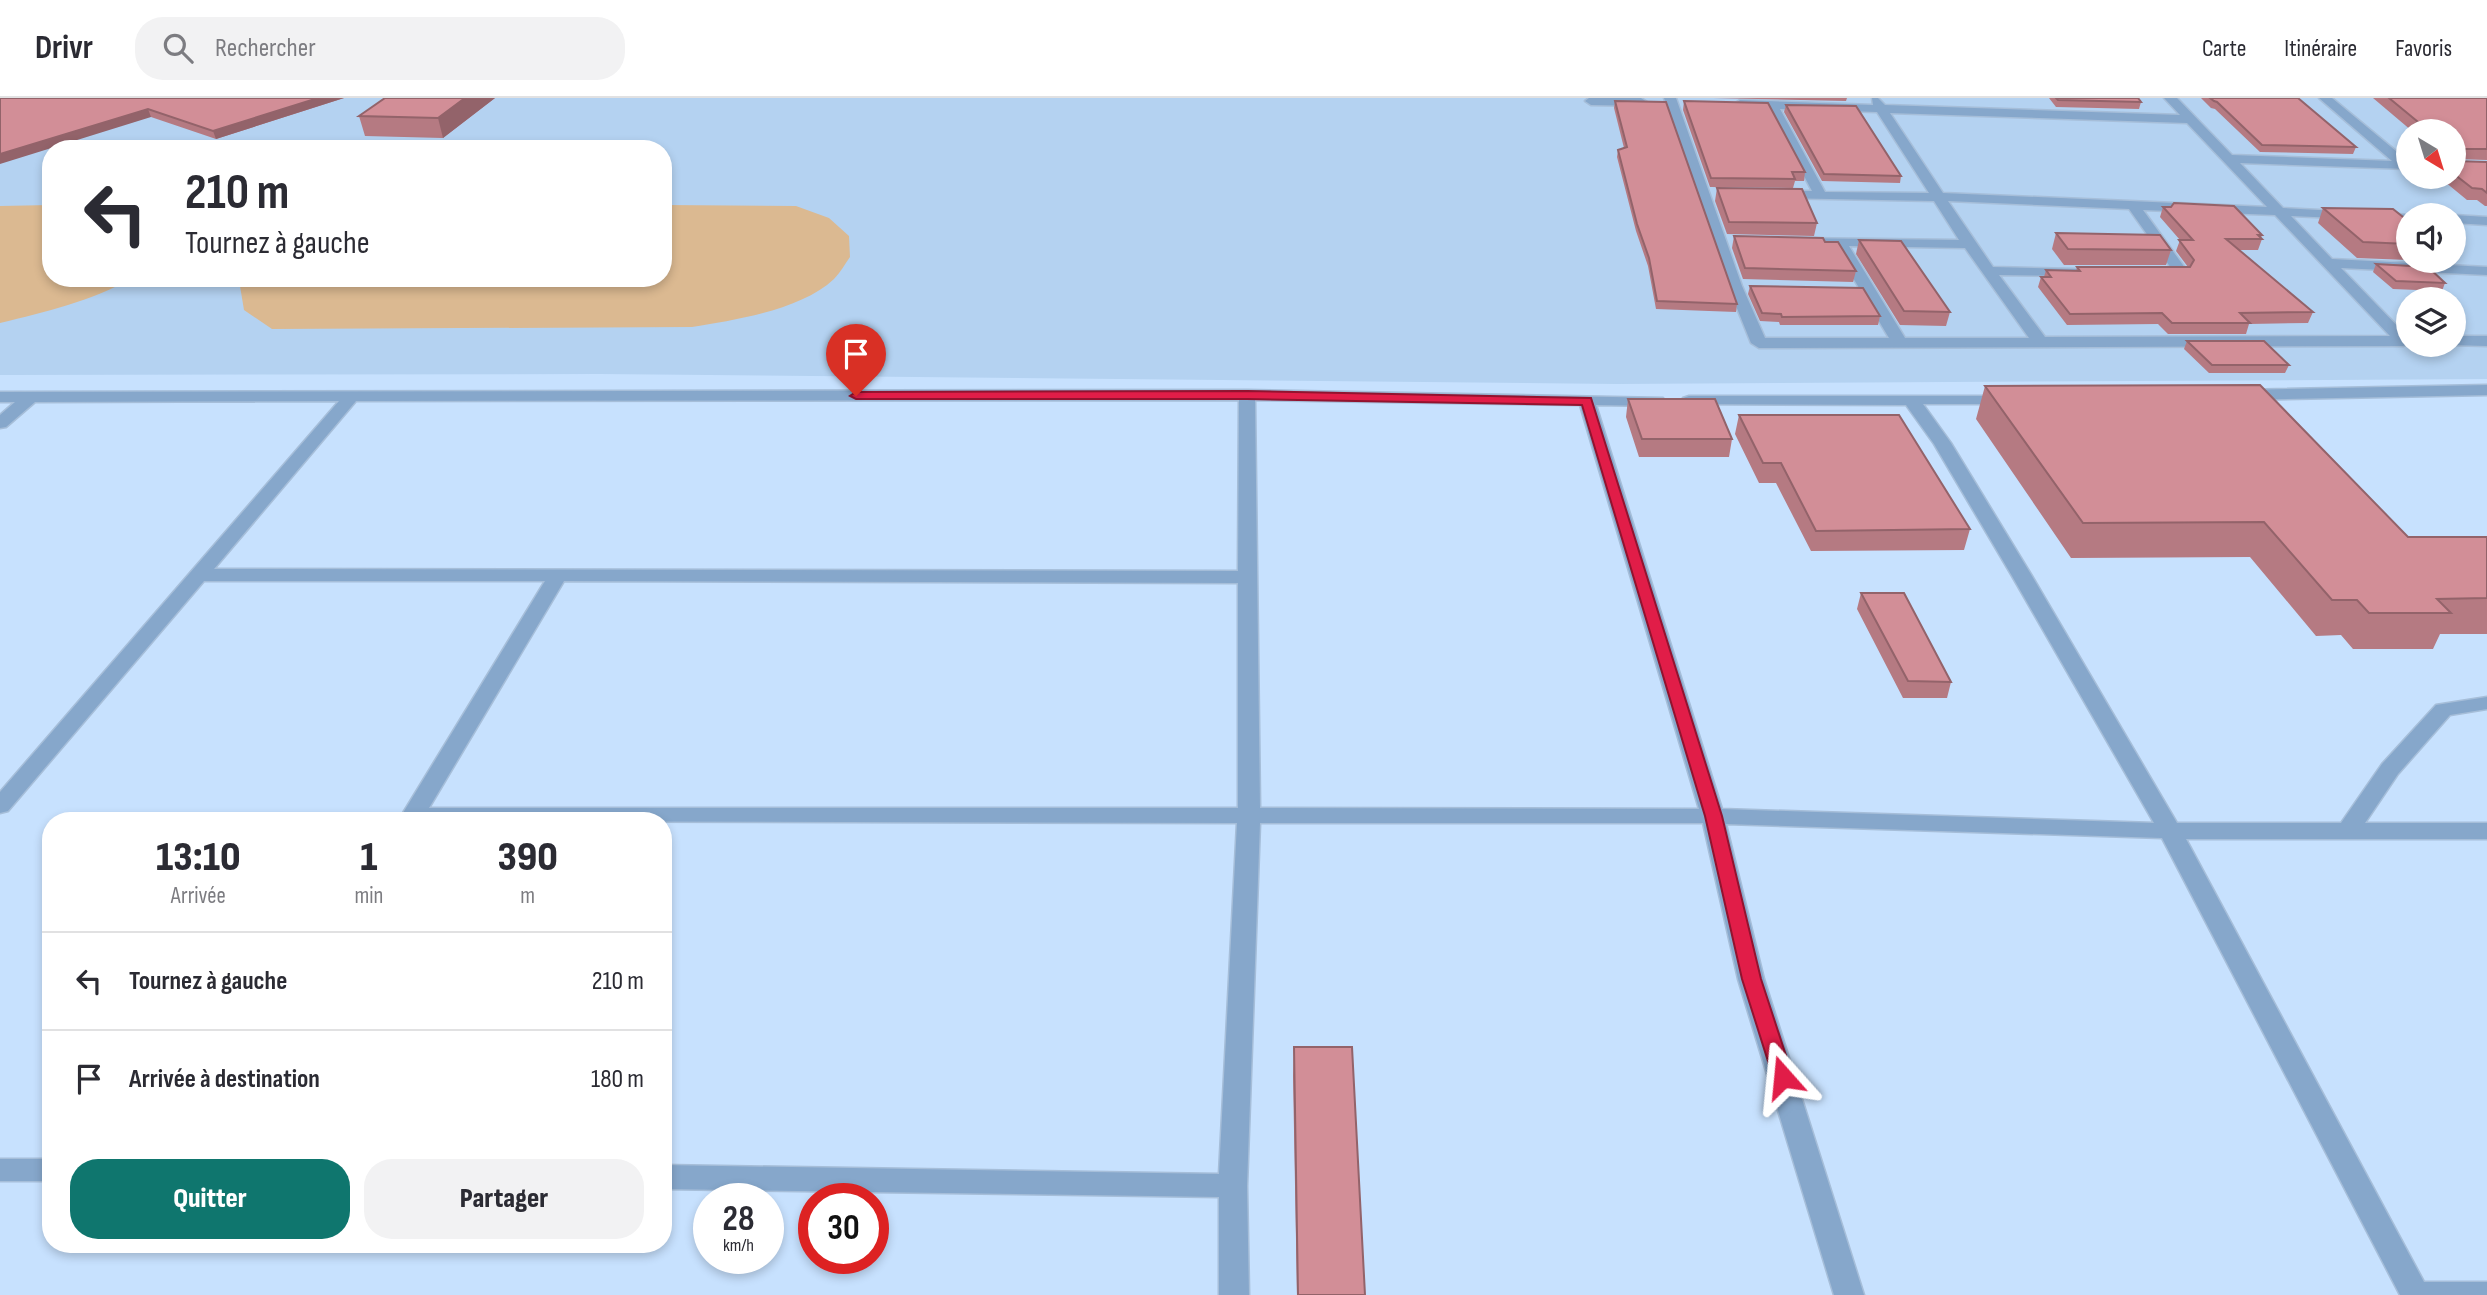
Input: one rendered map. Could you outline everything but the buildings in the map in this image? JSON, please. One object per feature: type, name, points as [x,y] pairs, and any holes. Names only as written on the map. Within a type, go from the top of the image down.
[{"type":"street","points":[[2011,98],[2020,111]]},
{"type":"street","points":[[2170,98],[2396,331]]},
{"type":"street","points":[[2325,98],[2396,157]]},
{"type":"street","points":[[1591,101],[1675,101],[1711,195],[1759,342],[2396,341]]},
{"type":"street","points":[[1722,103],[1878,103],[2189,119]]},
{"type":"street","points":[[1878,103],[1969,244],[2040,342]]},
{"type":"street","points":[[1772,105],[1821,196]]},
{"type":"street","points":[[2230,159],[2396,165]]},
{"type":"street","points":[[1756,195],[1939,197],[2396,216]]},
{"type":"street","points":[[2133,205],[2181,272],[2140,272]]},
{"type":"street","points":[[2466,220],[2487,221]]},
{"type":"street","points":[[1786,241],[1969,244]]},
{"type":"street","points":[[1839,242],[1861,290],[1900,343]]},
{"type":"street","points":[[2328,263],[2487,271]]},
{"type":"street","points":[[1990,271],[2085,272]]},
{"type":"street","points":[[2466,341],[2487,341]]},
{"type":"street","points":[[2229,395],[2483,394]]},
{"type":"street","points":[[1234,1295],[1233,1186],[1249,815],[1247,395]]},
{"type":"street","points":[[0,397],[1247,395],[1587,401],[2022,399]]},
{"type":"street","points":[[0,806],[352,396]]},
{"type":"street","points":[[0,424],[31,397]]},
{"type":"street","points":[[1587,401],[1713,816],[1751,979],[1849,1295]]},
{"type":"street","points":[[1913,401],[1942,443],[2022,576],[2169,831],[2415,1295],[2487,1295]]},
{"type":"street","points":[[199,575],[1248,577]]},
{"type":"street","points":[[415,812],[558,576]]},
{"type":"street","points":[[2349,829],[2390,769],[2443,710],[2487,703]]},
{"type":"street","points":[[672,817],[1713,816],[2169,831],[2487,831]]},
{"type":"street","points":[[0,1170],[42,1170]]},
{"type":"street","points":[[672,1177],[1233,1186]]},
{"type":"shaded area","points":[[0,98],[2487,98],[2487,379],[1617,384],[599,374],[0,375]]},
{"type":"shaded area","points":[[42,205],[42,287],[115,287],[51,310],[0,323],[0,206]]},
{"type":"shaded area","points":[[672,205],[796,206],[829,218],[849,236],[850,257],[834,279],[820,290],[804,299],[767,312],[692,327],[272,329],[244,310],[240,287],[672,287]]},
{"type":"route","points":[[856,396],[1247,395],[1587,401],[1713,816],[1751,979],[1783,1077]]}]
